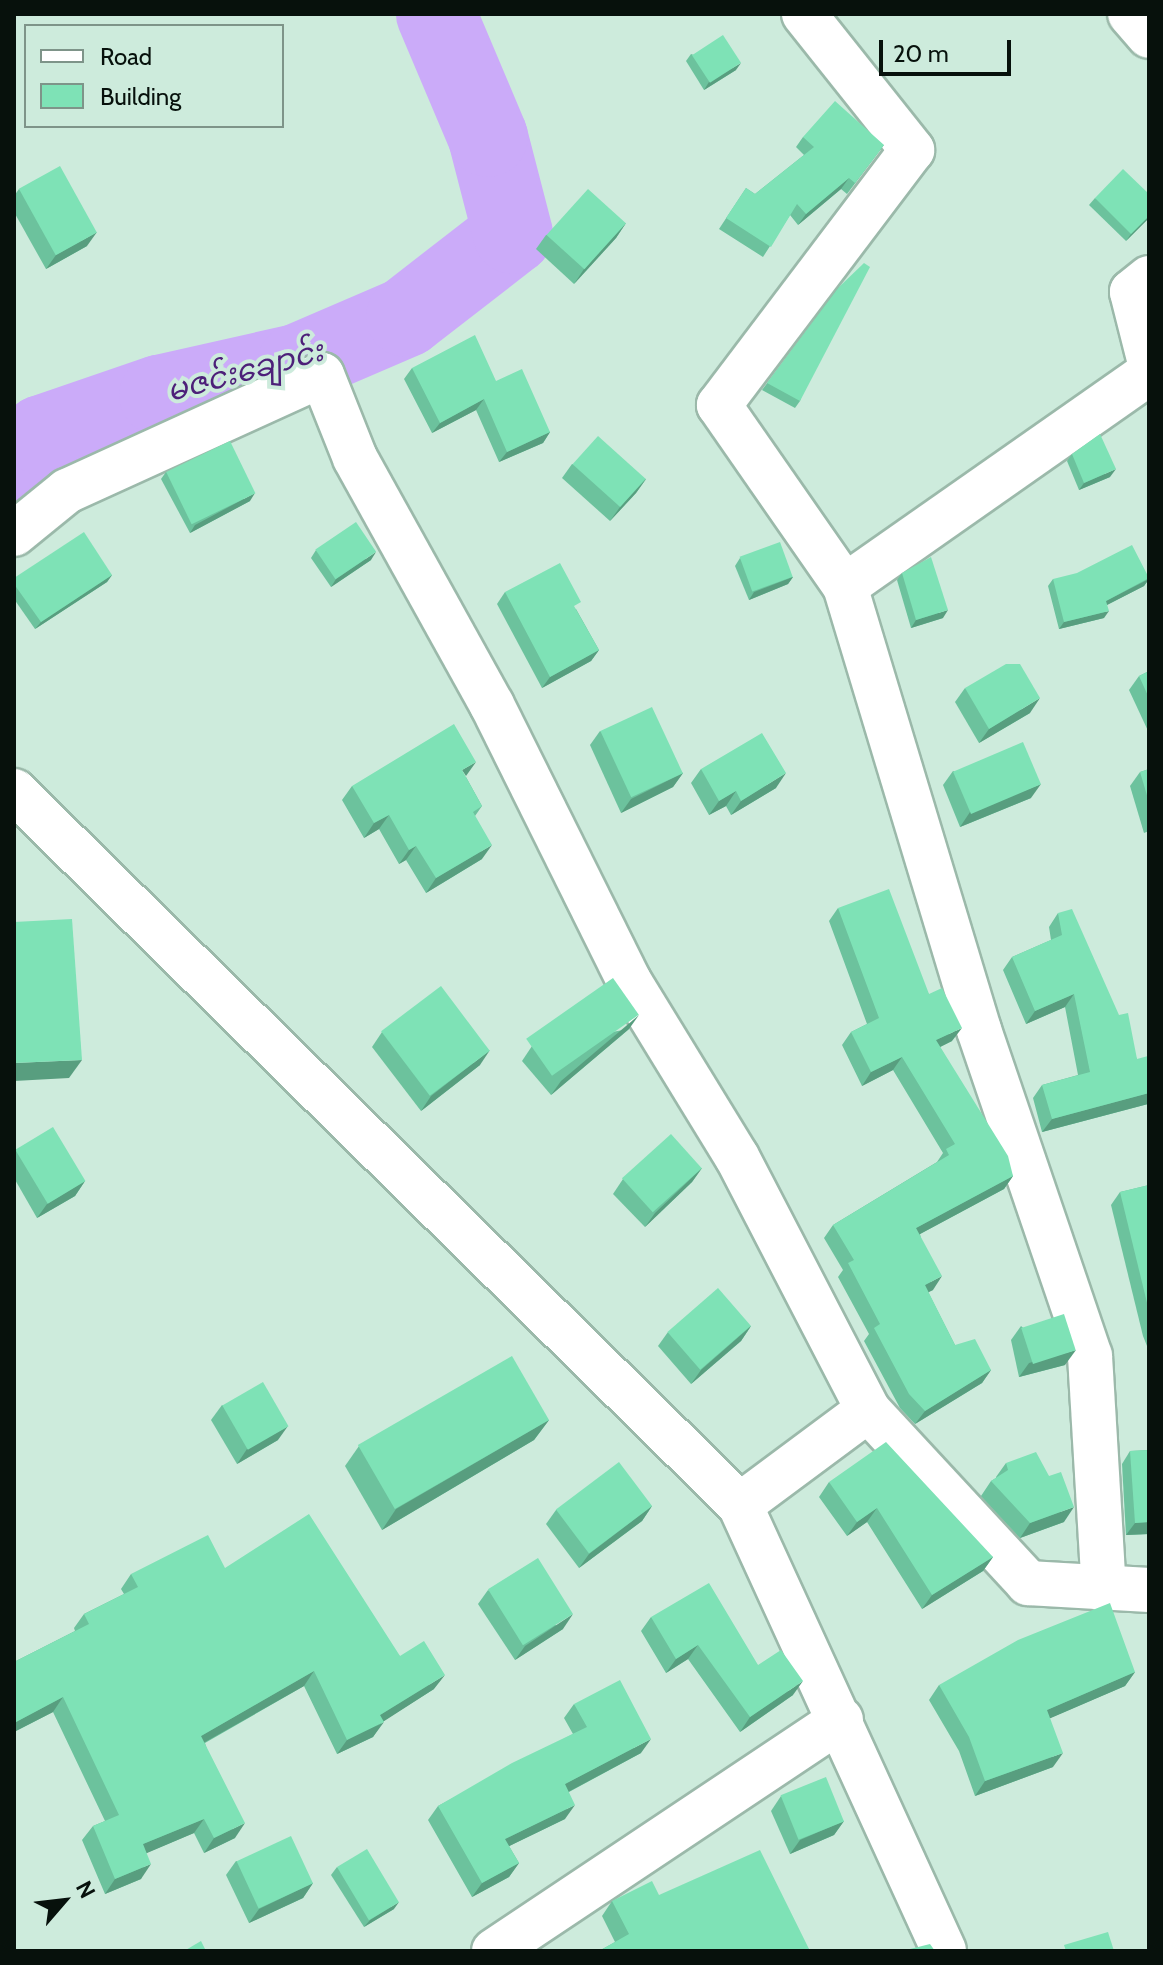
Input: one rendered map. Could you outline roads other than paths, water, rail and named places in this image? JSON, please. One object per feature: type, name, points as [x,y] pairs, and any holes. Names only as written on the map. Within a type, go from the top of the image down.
[{"type":"street","points":[[804,14],[912,150],[719,405],[845,586],[979,1030],[1090,1356],[1104,1590]]},
{"type":"street","points":[[1130,14],[1149,36]]},
{"type":"street","points":[[1149,278],[1132,292],[1149,359]]},
{"type":"street","points":[[845,586],[1149,373]]},
{"type":"street","points":[[14,534],[67,491],[322,375],[355,458],[492,705],[629,981],[737,1157],[868,1410],[1028,1583],[1104,1590],[1149,1590]]},
{"type":"street","points":[[14,791],[740,1505],[841,1720],[944,1951]]},
{"type":"street","points":[[740,1505],[868,1410]]},
{"type":"street","points":[[494,1951],[841,1720]]},
{"type":"waterway","name":"မဇင်းချောင်း","points":[[14,461],[42,435],[159,395],[297,364],[406,317],[513,234],[488,137],[436,14]]}]
